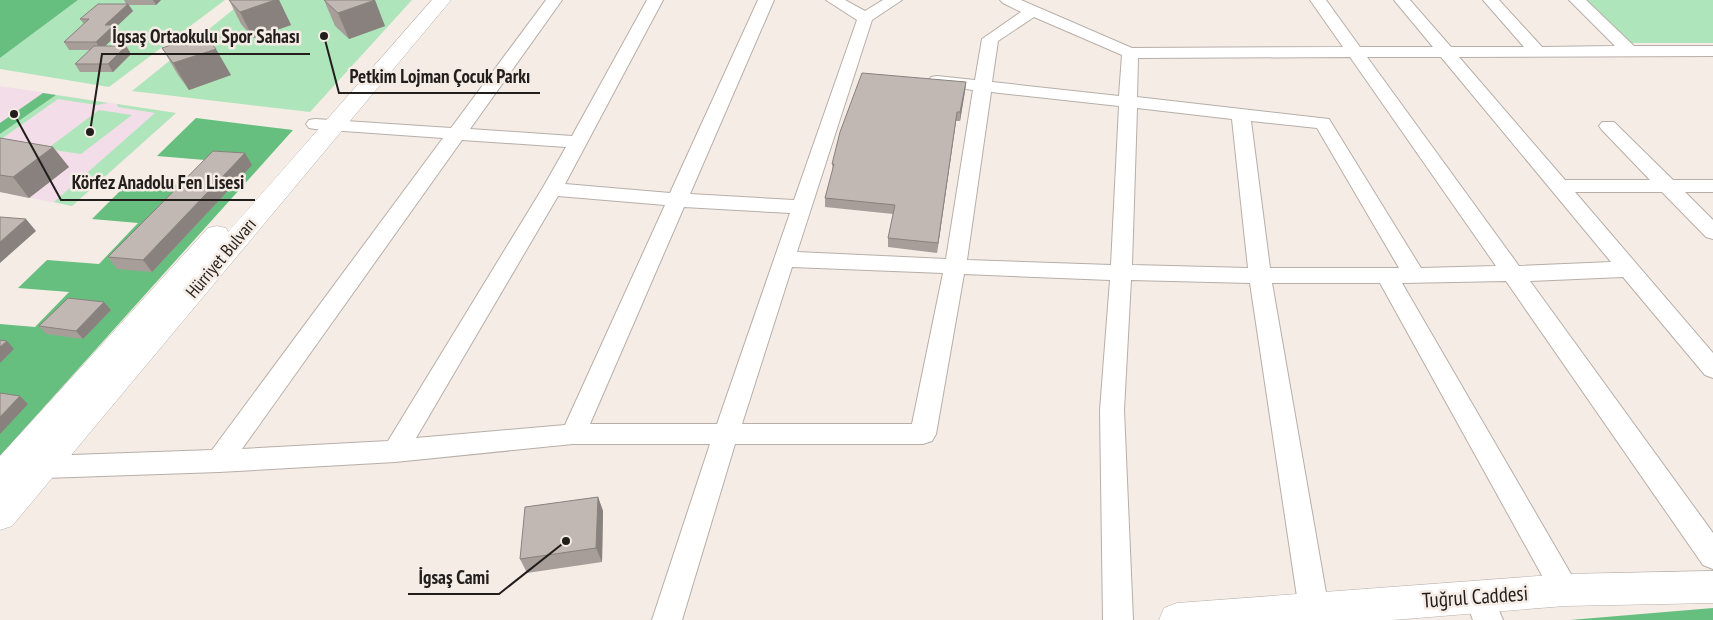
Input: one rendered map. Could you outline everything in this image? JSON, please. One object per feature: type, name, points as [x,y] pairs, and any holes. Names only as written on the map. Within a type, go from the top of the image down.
[{"type":"main road","name":"Hürriyet Bulvarı","points":[[0,516],[44,467],[426,0]]},
{"type":"main road","name":"Hürriyet Bulvarı","points":[[0,478],[324,125],[442,0]]},
{"type":"main road","name":"Tuğrul Caddesi","points":[[1177,620],[1314,610],[1484,608],[1566,590],[1713,587]]},
{"type":"street","points":[[219,461],[554,0]]},
{"type":"street","points":[[395,451],[552,189],[655,0]]},
{"type":"street","points":[[573,434],[766,0]]},
{"type":"street","points":[[834,0],[865,18]]},
{"type":"street","points":[[865,18],[894,0]]},
{"type":"street","points":[[1318,0],[1713,556]]},
{"type":"street","points":[[1402,0],[1713,369]]},
{"type":"street","points":[[1491,0],[1537,51]]},
{"type":"street","points":[[1576,0],[1629,51]]},
{"type":"street","points":[[44,467],[219,461],[395,451],[573,434],[923,434],[955,267],[990,40],[1024,4],[1130,53],[1713,51]]},
{"type":"street","points":[[666,620],[784,259],[857,74],[865,18]]},
{"type":"street","points":[[1118,620],[1112,410],[1121,273],[1130,53]]},
{"type":"street","points":[[916,79],[984,84],[1128,103],[1323,123],[1415,276]]},
{"type":"street","points":[[1241,114],[1260,275],[1314,610]]},
{"type":"street","points":[[324,125],[576,142]]},
{"type":"street","points":[[1608,126],[1671,187],[1713,232]]},
{"type":"street","points":[[1559,186],[1713,186]]},
{"type":"street","points":[[552,189],[677,200],[803,208]]},
{"type":"street","points":[[784,259],[1121,273],[1260,275],[1514,275],[1628,269]]},
{"type":"street","points":[[1386,276],[1566,590]]},
{"type":"shaded area","points":[[0,86],[176,113],[72,206],[0,192]]},
{"type":"green space","points":[[0,0],[78,0],[0,58]]},
{"type":"green space","points":[[78,0],[225,0],[109,87],[0,69],[0,58]]},
{"type":"green space","points":[[245,0],[412,0],[310,112],[132,91]]},
{"type":"green space","points":[[1584,0],[1713,0],[1713,43],[1631,43]]},
{"type":"green space","points":[[43,93],[56,95],[0,134],[0,123]]},
{"type":"green space","points":[[56,95],[108,103],[97,105],[58,99],[0,140],[0,134]]},
{"type":"green space","points":[[117,104],[176,113],[72,206],[54,202],[155,113],[118,107]]},
{"type":"green space","points":[[99,110],[132,115],[81,154],[47,149]]},
{"type":"green space","points":[[196,118],[293,130],[0,456],[0,324],[35,327],[69,292],[18,288],[47,260],[99,264],[138,223],[92,219],[130,181],[182,185],[205,160],[157,156]]},
{"type":"green space","points":[[1713,608],[1713,620],[1570,620]]},
{"type":"building","points":[[229,0],[275,0],[240,12]]},
{"type":"building","points":[[324,0],[375,0],[338,13]]},
{"type":"building","points":[[98,4],[128,4],[105,25],[114,25],[96,42],[64,42],[89,19],[80,19]]},
{"type":"building","points":[[204,34],[216,49],[173,63],[162,48]]},
{"type":"building","points":[[94,46],[126,46],[108,64],[75,64]]},
{"type":"building","points":[[862,73],[966,82],[960,112],[957,112],[938,243],[888,238],[895,205],[825,198],[840,132]]},
{"type":"building","points":[[0,138],[53,147],[13,177],[0,175]]},
{"type":"building","points":[[213,151],[245,153],[143,260],[108,257],[152,213]]},
{"type":"building","points":[[0,217],[26,219],[0,242]]},
{"type":"building","points":[[68,298],[104,302],[76,331],[39,326]]},
{"type":"building","points":[[0,340],[7,341],[0,347]]},
{"type":"building","points":[[0,393],[20,396],[0,417]]},
{"type":"building","points":[[598,497],[596,548],[520,559],[525,507]]},
{"type":"place","name":"Petkim Lojman Çocuk Parkı","points":[[324,36]]},
{"type":"place","name":"Körfez Anadolu Fen Lisesi","points":[[14,114]]},
{"type":"place","name":"İgsaş Ortaokulu Spor Sahası","points":[[90,132]]},
{"type":"place","name":"İgsaş Cami","points":[[566,541]]}]
